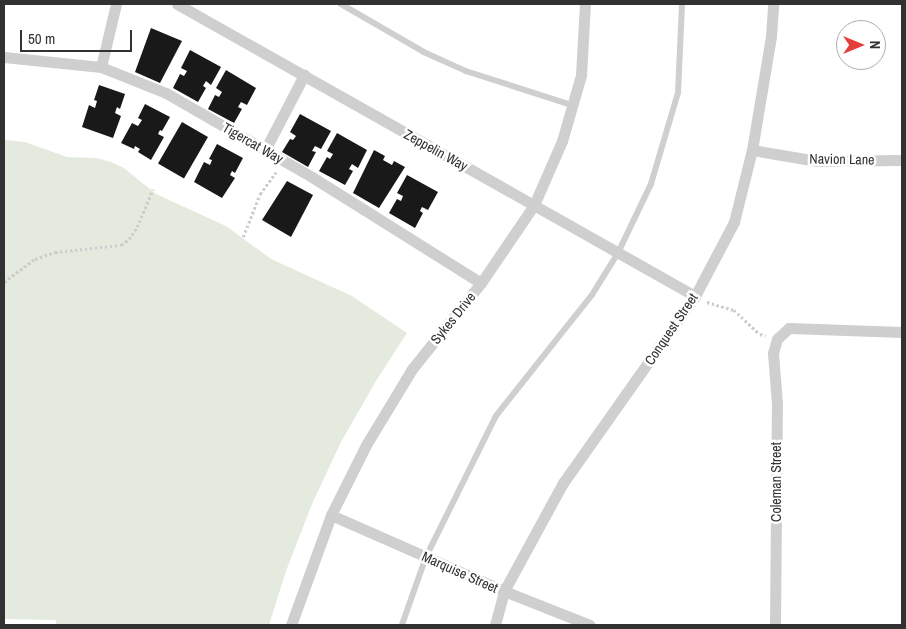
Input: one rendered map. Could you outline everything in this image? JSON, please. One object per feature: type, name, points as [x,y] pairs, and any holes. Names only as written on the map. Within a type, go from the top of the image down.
[{"type":"street","points":[[101,67],[116,4]]},
{"type":"street","name":"Zeppelin Way","points":[[178,4],[695,296]]},
{"type":"street","name":"Sykes Drive","points":[[291,625],[331,515],[366,445],[412,369],[481,283],[534,205],[562,141],[581,74],[585,4]]},
{"type":"street","name":"Conquest Street","points":[[495,625],[504,591],[563,483],[695,296],[734,222],[752,150],[771,36],[773,4]]},
{"type":"street","name":"Tigercat Way","points":[[4,57],[101,67],[166,93],[284,160],[481,283]]},
{"type":"street","points":[[265,150],[304,76]]},
{"type":"street","name":"Navion Lane","points":[[752,150],[817,161],[902,160]]},
{"type":"street","points":[[777,339],[789,328],[902,332]]},
{"type":"street","name":"Coleman Street","points":[[776,625],[777,404],[773,353],[777,339]]},
{"type":"street","name":"Marquise Street","points":[[331,515],[504,591],[590,625]]},
{"type":"lane","points":[[341,4],[424,52],[466,71],[572,105]]},
{"type":"lane","points":[[402,625],[426,557],[496,416],[592,295],[618,252],[651,184],[678,93],[682,4]]},
{"type":"path","points":[[243,237],[260,194],[284,160]]},
{"type":"path","points":[[4,282],[35,259],[54,252],[120,245],[129,239],[153,189]]},
{"type":"path","points":[[695,296],[716,306],[734,310],[760,334],[777,339]]},
{"type":"shaded area","points":[[4,140],[25,142],[67,157],[97,158],[124,168],[156,194],[226,226],[271,259],[352,296],[407,333],[376,381],[341,442],[312,504],[286,571],[269,625],[56,625],[56,620],[4,619]]},
{"type":"building","points":[[151,28],[182,41],[160,83],[135,72]]},
{"type":"building","points":[[190,50],[221,67],[211,85],[206,81],[203,86],[206,88],[198,102],[173,88],[180,74],[184,76],[187,71],[181,68]]},
{"type":"building","points":[[226,70],[256,88],[247,105],[241,102],[238,107],[242,109],[234,123],[208,109],[215,95],[219,97],[222,92],[216,88]]},
{"type":"building","points":[[99,85],[125,94],[120,109],[117,107],[115,113],[121,116],[113,138],[82,127],[89,105],[95,108],[97,101],[94,100]]},
{"type":"building","points":[[145,104],[170,117],[162,131],[160,130],[158,134],[164,137],[151,160],[138,152],[140,149],[135,146],[134,149],[121,143],[132,123],[138,126],[142,120],[138,118]]},
{"type":"building","points":[[300,114],[331,131],[321,149],[315,146],[312,151],[316,152],[308,167],[282,152],[290,139],[293,140],[296,136],[290,132]]},
{"type":"building","points":[[182,122],[208,137],[184,179],[158,164]]},
{"type":"building","points":[[337,133],[367,150],[358,168],[352,164],[349,169],[353,171],[345,185],[319,171],[327,157],[330,159],[333,154],[327,151]]},
{"type":"building","points":[[217,144],[243,158],[235,173],[232,171],[230,175],[235,178],[222,198],[194,182],[204,162],[210,165],[212,160],[209,159]]},
{"type":"building","points":[[374,150],[385,156],[383,160],[392,165],[394,161],[405,167],[379,208],[353,193]]},
{"type":"building","points":[[407,175],[438,192],[428,210],[422,207],[420,211],[423,213],[415,228],[389,213],[397,199],[401,201],[403,196],[397,193]]},
{"type":"building","points":[[287,181],[313,195],[291,237],[262,220]]}]
